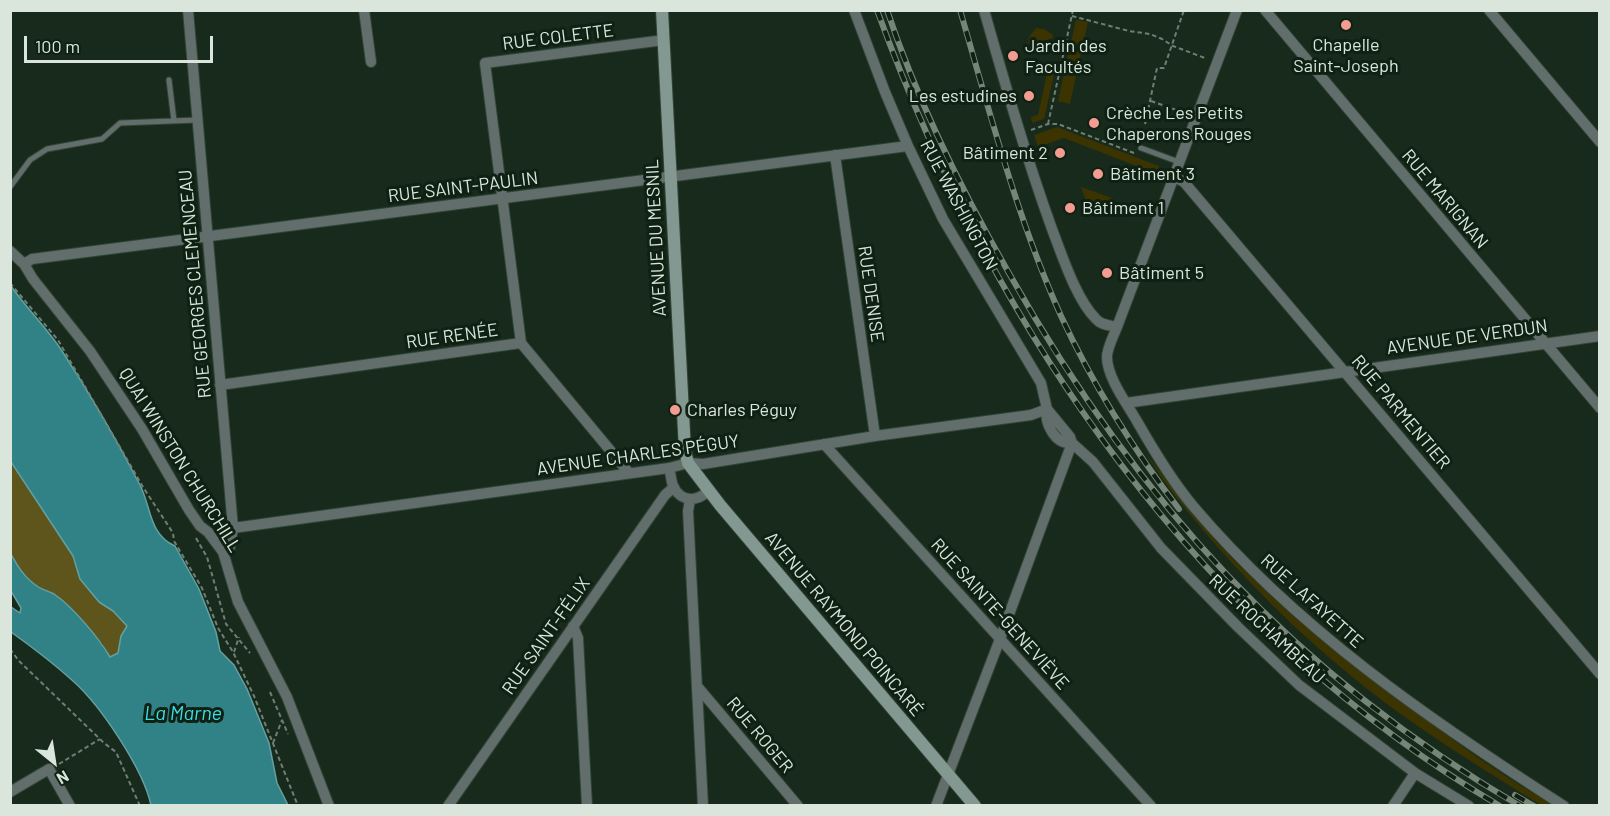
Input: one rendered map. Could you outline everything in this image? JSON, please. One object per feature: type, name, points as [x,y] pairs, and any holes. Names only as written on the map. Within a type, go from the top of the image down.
[{"type":"street","name":"RUE GEORGES CLEMENCEAU","points":[[188,10],[232,528],[230,547],[223,552]]},
{"type":"street","points":[[364,10],[371,62]]},
{"type":"street","name":"AVENUE DU MESNIL","points":[[662,10],[685,451],[688,463]]},
{"type":"street","name":"RUE WASHINGTON","points":[[854,10],[885,92],[943,219],[1041,382],[1047,409]]},
{"type":"street","points":[[984,10],[1020,133],[1063,259],[1094,318],[1100,323],[1117,327],[1237,10]]},
{"type":"street","name":"RUE MARIGNAN","points":[[1265,10],[1599,408]]},
{"type":"street","points":[[1489,10],[1599,142]]},
{"type":"street","name":"RUE COLETTE","points":[[521,343],[485,63],[664,40]]},
{"type":"street","name":"RUE SAINT-PAULIN","points":[[24,264],[32,259],[208,235],[908,146]]},
{"type":"street","name":"RUE DENISE","points":[[835,156],[875,436]]},
{"type":"street","name":"RUE PARMENTIER","points":[[1173,176],[1184,182],[1599,674]]},
{"type":"street","name":"QUAI WINSTON CHURCHILL","points":[[10,251],[24,264],[33,279],[90,351],[142,429],[200,526],[208,532],[223,552],[238,602],[287,697],[329,806]]},
{"type":"street","name":"RUE LAFAYETTE","points":[[1117,327],[1107,357],[1113,380],[1152,448],[1192,505],[1246,564],[1293,609],[1349,657],[1497,763],[1564,806]]},
{"type":"street","name":"AVENUE DE VERDUN","points":[[1126,403],[1599,336]]},
{"type":"street","name":"RUE RENÉE","points":[[219,384],[521,343],[629,473]]},
{"type":"street","name":"AVENUE CHARLES PÉGUY","points":[[232,528],[669,468],[688,463],[703,464],[875,436],[1032,415],[1047,409]]},
{"type":"street","name":"RUE ROCHAMBEAU","points":[[1047,409],[1072,442],[1093,462],[1161,548],[1265,654],[1299,685],[1415,773],[1468,806]]},
{"type":"street","points":[[936,806],[1072,442]]},
{"type":"street","name":"RUE SAINTE-GENEVIÈVE","points":[[824,444],[1151,806]]},
{"type":"street","name":"AVENUE RAYMOND POINCARÉ","points":[[688,463],[708,491],[975,806]]},
{"type":"street","points":[[669,468],[674,487],[680,495],[690,500],[701,498],[708,491]]},
{"type":"street","name":"RUE SAINT-FÉLIX","points":[[448,806],[665,495],[674,487]]},
{"type":"street","points":[[690,500],[688,511],[703,806]]},
{"type":"street","points":[[573,626],[578,638],[587,806]]},
{"type":"street","name":"RUE ROGER","points":[[697,686],[798,806]]},
{"type":"street","points":[[10,792],[49,769],[70,806]]},
{"type":"street","points":[[1393,806],[1415,773]]},
{"type":"lane","points":[[169,80],[174,121]]},
{"type":"lane","points":[[10,187],[30,160],[46,149],[102,139],[120,123],[198,120]]},
{"type":"lane","points":[[1141,148],[1179,162]]},
{"type":"path","points":[[1048,124],[1073,10]]},
{"type":"path","points":[[1145,124],[1157,68],[1164,68],[1184,10]]},
{"type":"path","points":[[1072,16],[1150,34],[1173,46],[1216,62]]},
{"type":"path","points":[[1150,101],[1196,117]]},
{"type":"path","points":[[1020,133],[1048,124],[1058,124],[1143,157]]},
{"type":"path","points":[[10,283],[58,340],[143,487],[173,534],[174,541],[202,588],[218,628],[234,652],[298,806]]},
{"type":"path","points":[[196,538],[207,557],[226,624],[256,660]]},
{"type":"path","points":[[234,652],[238,637]]},
{"type":"path","points":[[10,649],[19,661],[116,752],[140,806]]},
{"type":"path","points":[[268,685],[291,741]]},
{"type":"path","points":[[273,744],[282,720]]},
{"type":"path","points":[[49,769],[100,739]]},
{"type":"shaded area","points":[[1076,20],[1088,22],[1077,71],[1065,68]]},
{"type":"shaded area","points":[[1036,28],[1044,29],[1053,35],[1053,38],[1028,45],[1029,37]]},
{"type":"shaded area","points":[[1064,73],[1076,76],[1070,104],[1058,101]]},
{"type":"shaded area","points":[[1047,74],[1054,75],[1044,119],[1032,123],[1031,117],[1038,115]]},
{"type":"shaded area","points":[[1057,127],[1159,166],[1157,174],[1064,138],[1038,147],[1034,135]]},
{"type":"shaded area","points":[[1081,187],[1112,198],[1105,217],[1090,212]]},
{"type":"shaded area","points":[[1146,453],[1219,544],[1266,591],[1308,628],[1373,681],[1451,738],[1501,773],[1554,805],[1541,805],[1463,756],[1388,705],[1340,667],[1294,626],[1229,560],[1175,496]]},
{"type":"shaded area","points":[[10,462],[73,556],[80,579],[99,602],[113,611],[127,626],[121,636],[118,653],[110,657],[102,643],[55,595],[38,587],[22,573],[11,554]]},
{"type":"water","name":"La Marne","points":[[11,286],[56,343],[83,384],[140,485],[155,527],[166,541],[175,546],[199,589],[216,632],[220,651],[234,665],[247,689],[269,743],[277,783],[288,805],[151,805],[139,774],[120,739],[96,706],[65,674],[11,632],[11,607],[20,613],[21,608],[11,591],[11,554],[29,579],[61,599],[77,614],[110,657],[118,653],[121,636],[127,626],[113,611],[99,602],[80,579],[73,556],[11,462]]},
{"type":"railway","points":[[877,10],[925,130],[982,246],[1047,358],[1120,463],[1202,562],[1292,653],[1392,734],[1500,806]]},
{"type":"railway","points":[[887,10],[899,45],[942,146],[1010,275],[1059,358],[1112,435],[1168,508],[1228,576],[1293,640],[1363,699],[1438,755],[1520,806]]},
{"type":"railway","points":[[960,10],[1018,203],[1061,316],[1086,367],[1115,416],[1179,509]]},
{"type":"railway","points":[[1515,795],[1534,806]]},
{"type":"place","name":"Chapelle Saint-Joseph","points":[[1346,25]]},
{"type":"place","name":"Jardin des Facultés","points":[[1013,56]]},
{"type":"place","name":"Les estudines","points":[[1029,96]]},
{"type":"place","name":"Crèche Les Petits Chaperons Rouges","points":[[1094,123]]},
{"type":"place","name":"Bâtiment 2","points":[[1060,153]]},
{"type":"place","name":"Bâtiment 3","points":[[1098,174]]},
{"type":"place","name":"Bâtiment 1","points":[[1070,208]]},
{"type":"place","name":"Bâtiment 5","points":[[1107,273]]},
{"type":"place","name":"Charles Péguy","points":[[675,410]]}]
